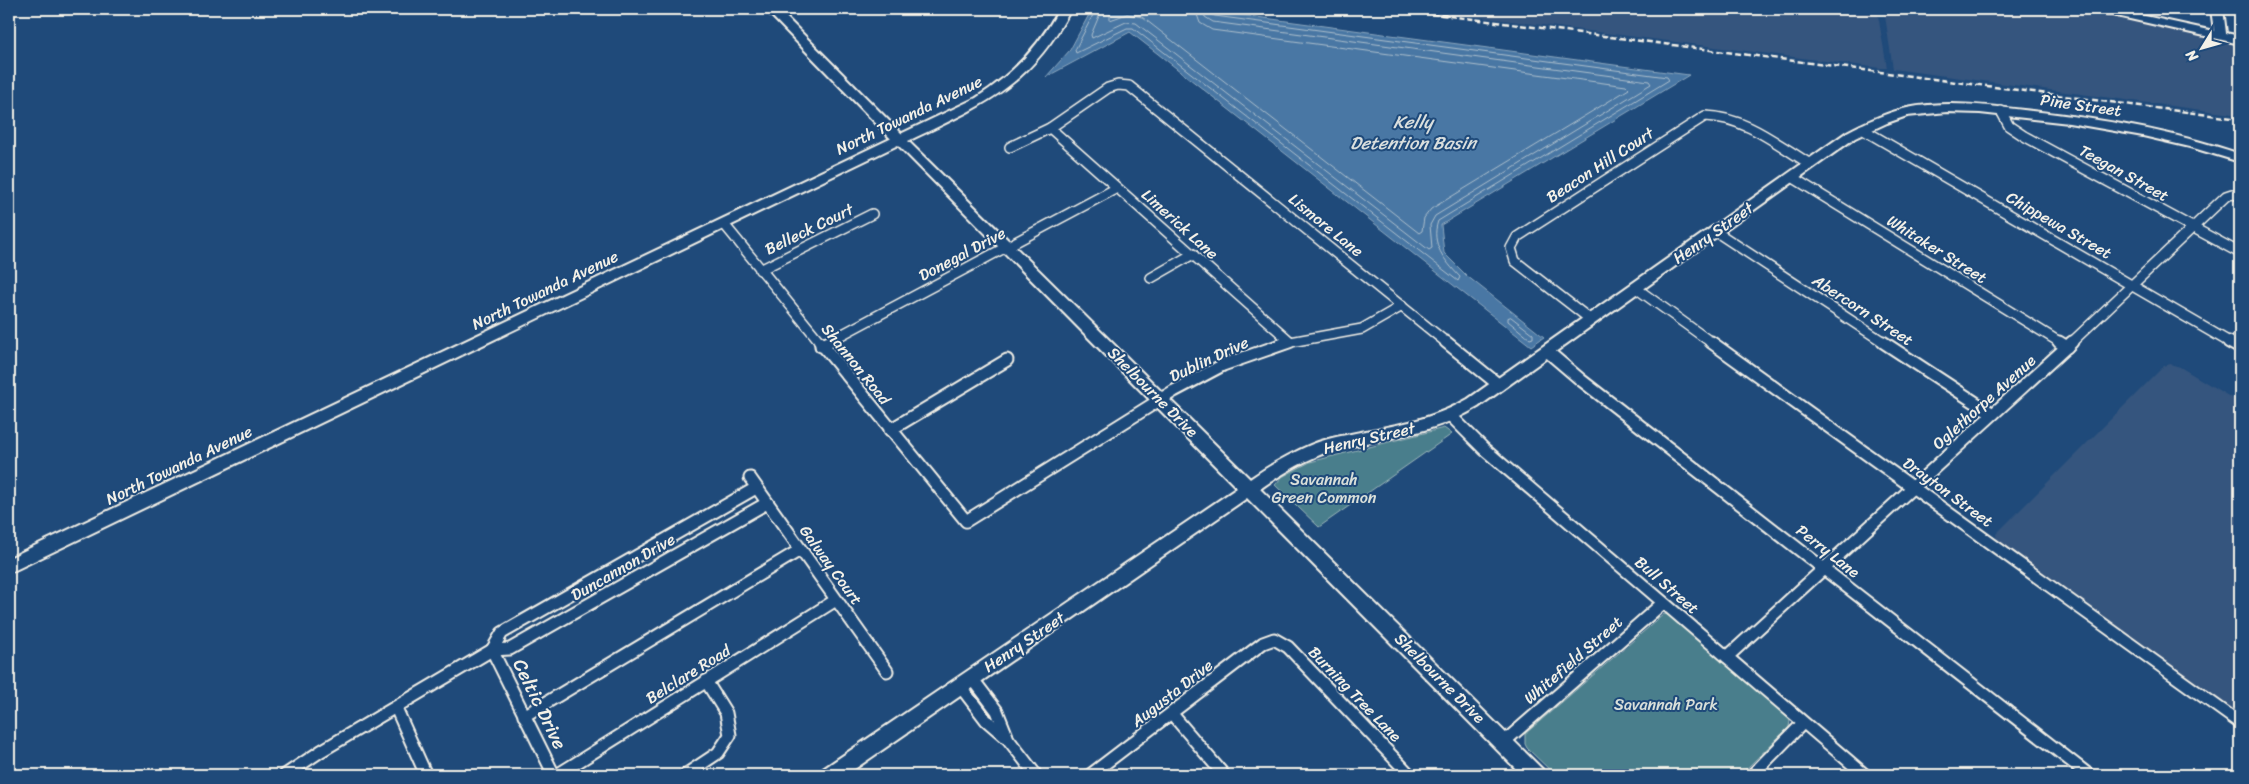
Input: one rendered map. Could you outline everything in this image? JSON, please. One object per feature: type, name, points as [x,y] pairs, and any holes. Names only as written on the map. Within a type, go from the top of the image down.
[{"type":"main road","name":"Shelbourne Drive","points":[[771,9],[1504,742],[1526,772]]},
{"type":"main road","name":"North Towanda Avenue","points":[[9,566],[980,101],[998,90],[1021,71],[1053,34],[1065,9]]},
{"type":"main road","points":[[2099,9],[2240,40]]},
{"type":"main road","points":[[2217,9],[2220,36]]},
{"type":"main road","name":"Pine Street","points":[[1913,111],[1950,108],[2001,111],[2136,130],[2177,139],[2240,158]]},
{"type":"main road","name":"Henry Street","points":[[830,775],[1274,471],[1327,446],[1414,428],[1451,416],[1499,385],[1862,129],[1890,116],[1913,111]]},
{"type":"street","name":"Lismore Lane","points":[[1050,128],[1112,86],[1124,85],[1134,89],[1499,385]]},
{"type":"street","name":"Teegan Street","points":[[2001,111],[2009,126],[2024,136],[2240,253]]},
{"type":"street","name":"Beacon Hill Court","points":[[1591,320],[1515,261],[1511,248],[1517,236],[1705,116],[1720,116],[1738,121],[1810,164]]},
{"type":"street","points":[[1010,147],[1050,128]]},
{"type":"street","name":"Limerick Lane","points":[[1050,128],[1291,342]]},
{"type":"street","name":"Chippewa Street","points":[[1862,129],[2240,348]]},
{"type":"street","name":"Whitaker Street","points":[[1792,177],[2067,347]]},
{"type":"street","name":"Donegal Drive","points":[[821,346],[1118,188]]},
{"type":"street","name":"Oglethorpe Avenue","points":[[1727,657],[2067,347],[2226,196],[2232,194],[2240,196]]},
{"type":"street","name":"Belleck Court","points":[[760,270],[872,214]]},
{"type":"street","name":"Shannon Road","points":[[724,224],[821,346],[966,522]]},
{"type":"street","name":"Abercorn Street","points":[[1715,231],[1993,414]]},
{"type":"street","points":[[1151,278],[1193,254]]},
{"type":"street","name":"Drayton Street","points":[[1636,288],[2240,723]]},
{"type":"street","name":"Dublin Drive","points":[[966,522],[1161,399],[1223,365],[1291,342],[1362,330],[1402,306]]},
{"type":"street","name":"Perry Lane","points":[[1547,351],[1589,386],[2089,775]]},
{"type":"street","points":[[890,430],[1007,360]]},
{"type":"street","name":"Bull Street","points":[[1451,416],[1484,449],[1865,775]]},
{"type":"street","name":"Galway Court","points":[[753,483],[887,671]]},
{"type":"street","name":"Duncannon Drive","points":[[492,650],[502,633],[753,483]]},
{"type":"street","name":"Duncannon Drive","points":[[284,775],[321,751],[492,650],[510,649],[767,504]]},
{"type":"street","points":[[524,716],[800,550]]},
{"type":"street","name":"Belclare Road","points":[[555,775],[836,600]]},
{"type":"street","name":"Whitefield Street","points":[[1504,742],[1663,603]]},
{"type":"street","name":"Augusta Drive","points":[[1090,775],[1263,643],[1274,639]]},
{"type":"street","name":"Burning Tree Lane","points":[[1274,639],[1288,647],[1410,775]]},
{"type":"street","name":"Celtic Drive","points":[[492,650],[555,775]]},
{"type":"street","points":[[686,775],[718,753],[730,735],[726,713],[706,681]]},
{"type":"street","points":[[966,682],[986,720],[1008,739],[1036,775]]},
{"type":"street","points":[[396,708],[425,775]]},
{"type":"street","points":[[1172,714],[1224,775]]},
{"type":"street","points":[[1752,775],[1803,723]]},
{"type":"shaded area","points":[[1415,9],[1877,9],[1887,68],[1880,68]]},
{"type":"shaded area","points":[[1884,9],[2085,9],[2240,44],[2240,115],[1893,69]]},
{"type":"shaded area","points":[[2170,364],[2180,367],[2240,403],[2240,715],[1997,541],[1996,534],[2164,366]]},
{"type":"green space","name":"Savannah Green Common","points":[[1444,428],[1452,434],[1319,527],[1275,485],[1282,477],[1310,462]]},
{"type":"green space","name":"Savannah Park","points":[[1664,614],[1672,616],[1788,717],[1790,721],[1789,727],[1740,775],[1555,775],[1527,748],[1525,734]]},
{"type":"water","name":"Kelly Detention Basin","points":[[1092,9],[1197,9],[1689,75],[1441,225],[1444,253],[1467,276],[1544,337],[1531,346],[1130,32],[1046,77],[1070,50]]},
{"type":"railway","points":[[1396,9],[2240,119]]}]
